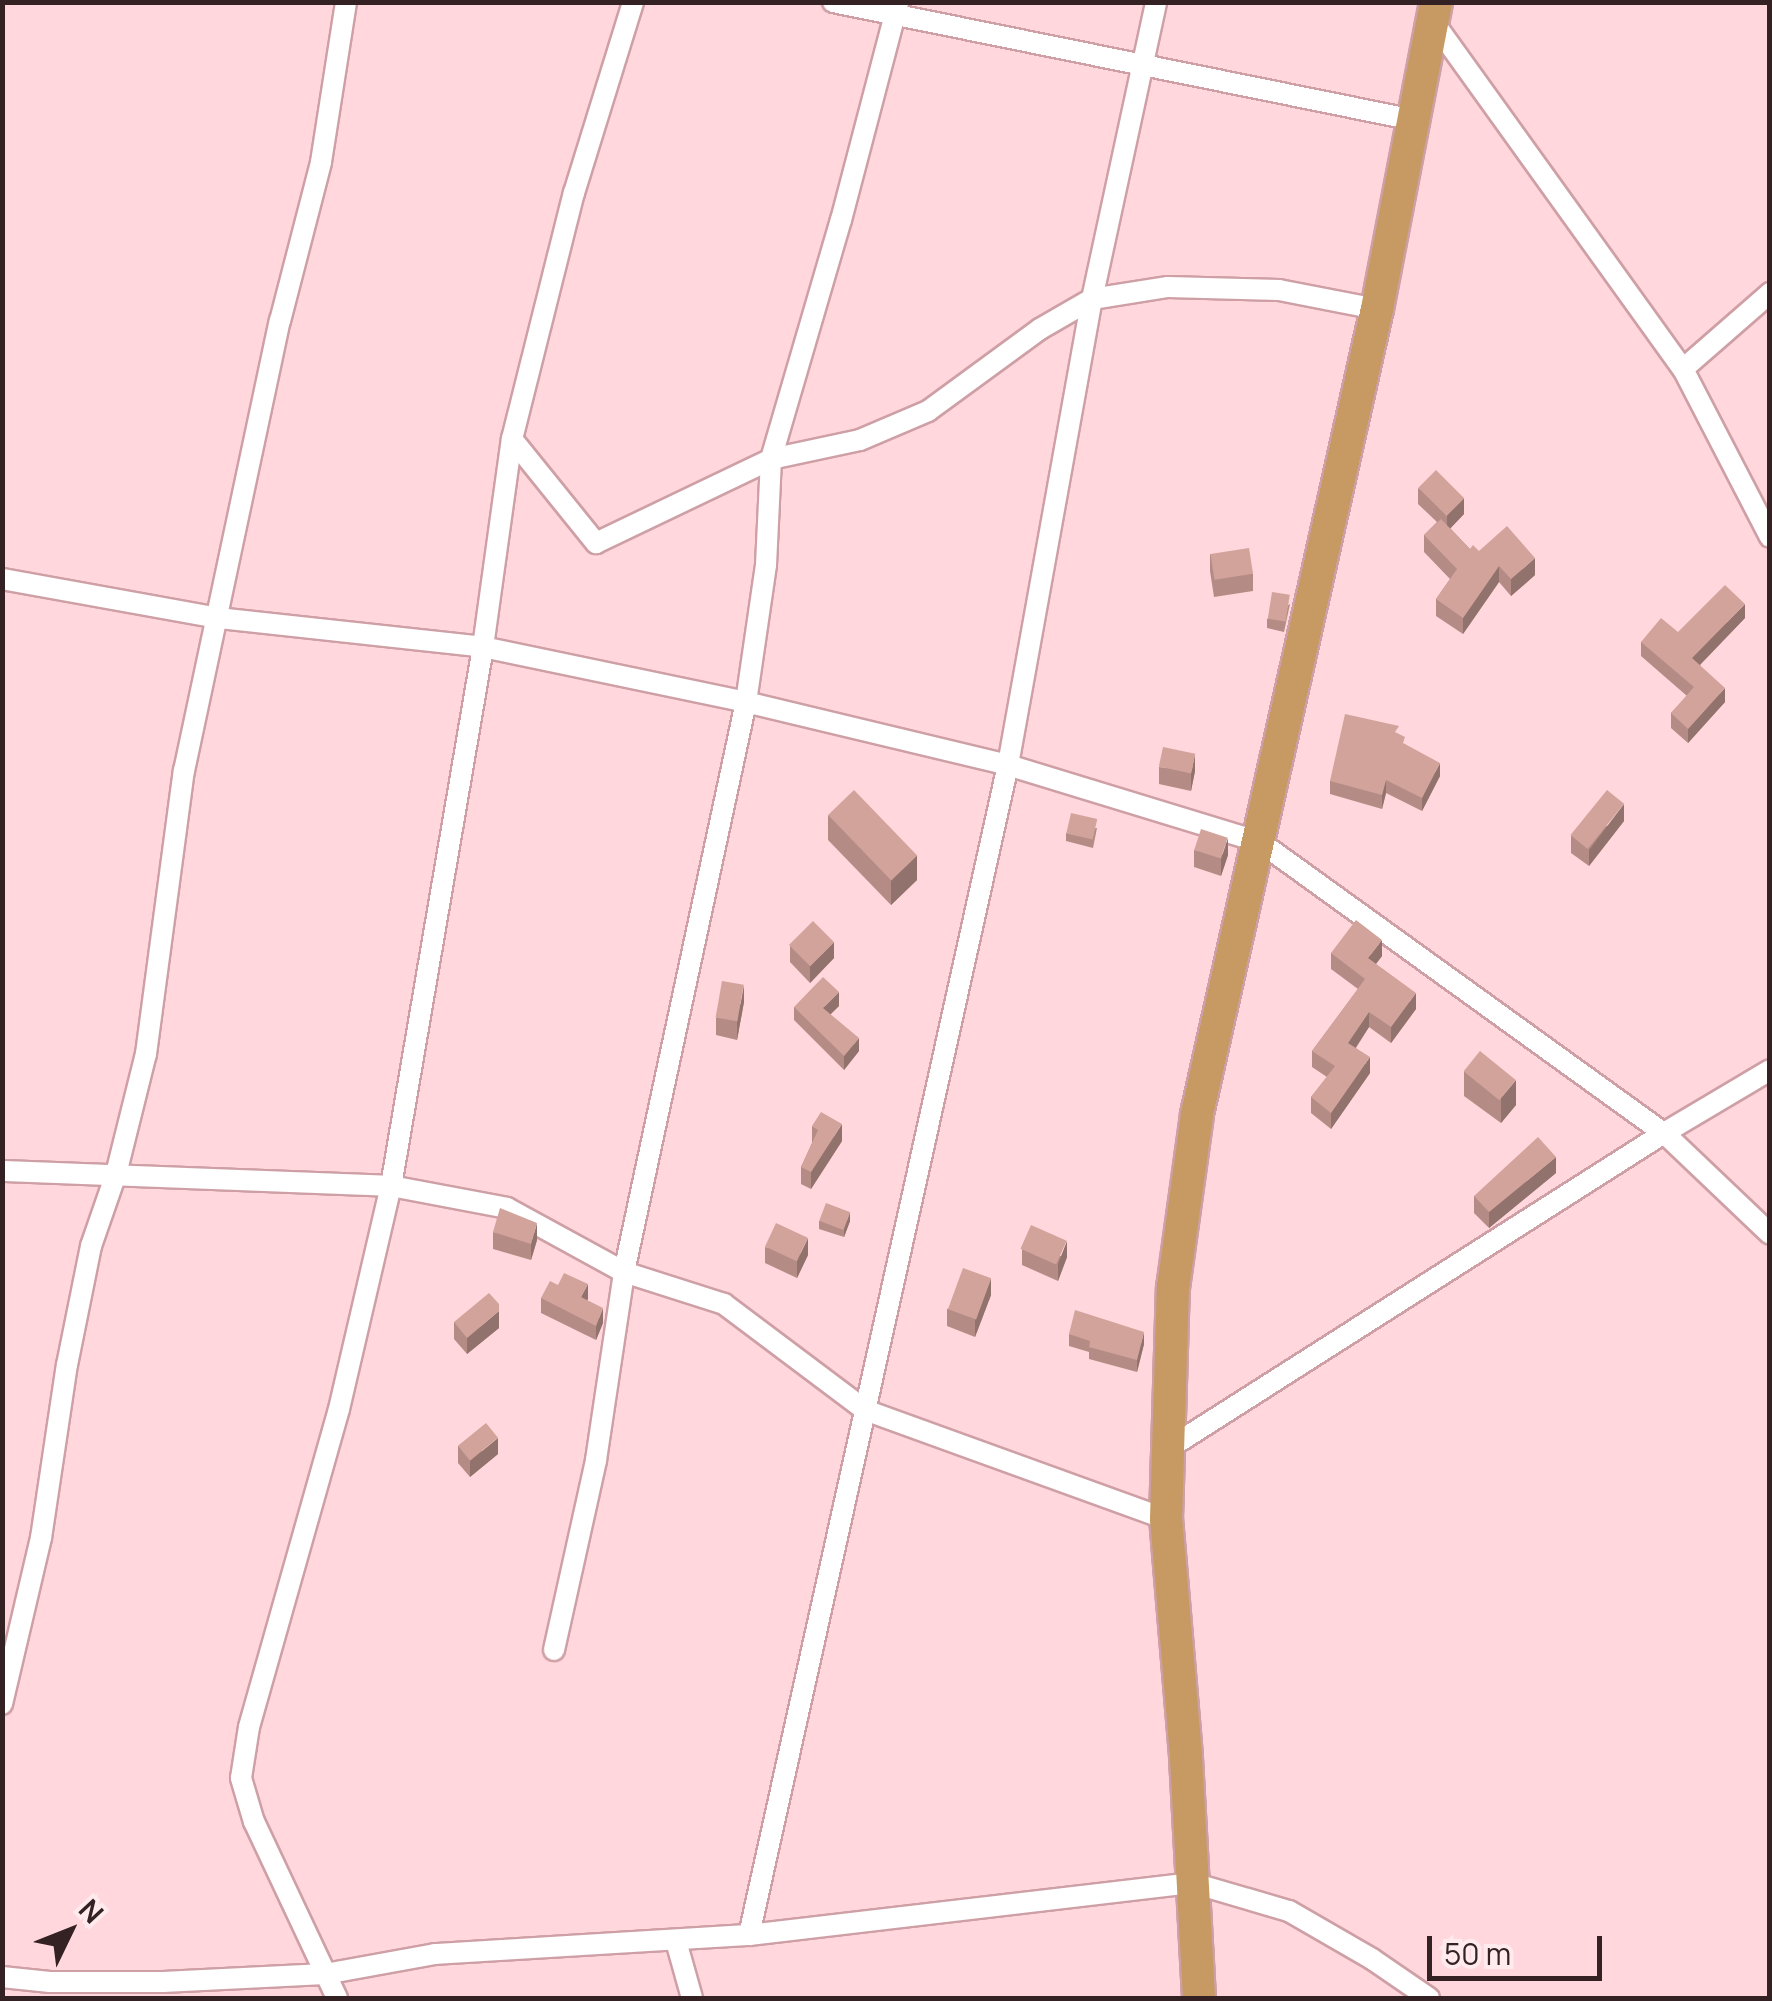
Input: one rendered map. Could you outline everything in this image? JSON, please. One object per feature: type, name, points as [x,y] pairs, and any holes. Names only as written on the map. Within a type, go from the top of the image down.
[{"type":"highway","points":[[1199,1998],[1166,1519],[1174,1288],[1197,1114],[1378,309],[1434,11]]},
{"type":"street","points":[[2,1704],[42,1538],[67,1365],[91,1246],[116,1174],[146,1054],[184,771],[280,321],[321,162],[346,2]]},
{"type":"street","points":[[338,1998],[254,1822],[241,1778],[249,1727],[340,1409],[391,1186],[483,647],[512,438],[574,193],[634,2]]},
{"type":"street","points":[[833,2],[897,8],[1142,66],[1414,120]]},
{"type":"street","points":[[749,1934],[1008,765],[1092,299],[1156,2]]},
{"type":"street","points":[[554,1650],[596,1460],[624,1272],[746,702],[766,565],[770,459],[823,285],[897,8]]},
{"type":"street","points":[[1434,11],[1683,370],[1770,537]]},
{"type":"street","points":[[512,438],[596,543],[770,459],[860,440],[928,411],[1040,328],[1092,299],[1168,287],[1278,290],[1378,309]]},
{"type":"street","points":[[1683,370],[1770,293]]},
{"type":"street","points":[[2,579],[218,618],[483,647],[746,702],[1008,765],[1260,842],[1664,1133],[1770,1234]]},
{"type":"street","points":[[1166,1450],[1664,1133],[1770,1070]]},
{"type":"street","points":[[2,1171],[391,1186],[507,1208],[624,1272],[724,1304],[865,1410],[1166,1519]]},
{"type":"street","points":[[2,1977],[50,1982],[163,1982],[326,1974],[435,1954],[749,1934],[1192,1883],[1289,1911],[1372,1959],[1429,1998]]},
{"type":"street","points":[[676,1940],[692,1998]]},
{"type":"building","points":[[1436,470],[1464,498],[1447,516],[1418,488]]},
{"type":"building","points":[[1441,519],[1470,549],[1473,545],[1479,551],[1507,526],[1535,558],[1511,579],[1499,566],[1463,618],[1436,599],[1457,569],[1424,535]]},
{"type":"building","points":[[1249,548],[1253,574],[1215,580],[1210,554]]},
{"type":"building","points":[[1725,585],[1745,604],[1692,658],[1725,688],[1688,729],[1671,713],[1694,687],[1641,642],[1661,618],[1678,632]]},
{"type":"building","points":[[1272,592],[1290,595],[1286,621],[1268,619]]},
{"type":"building","points":[[1345,714],[1399,726],[1395,732],[1405,737],[1403,743],[1440,763],[1422,798],[1386,780],[1382,795],[1330,781]]},
{"type":"building","points":[[1163,747],[1195,754],[1191,773],[1159,767]]},
{"type":"building","points":[[854,790],[917,855],[891,880],[828,815]]},
{"type":"building","points":[[1607,790],[1624,804],[1588,849],[1570,835]]},
{"type":"building","points":[[1071,813],[1097,819],[1093,840],[1066,833]]},
{"type":"building","points":[[1201,829],[1228,838],[1221,859],[1194,850]]},
{"type":"building","points":[[1356,920],[1382,940],[1368,958],[1416,993],[1391,1027],[1369,1012],[1348,1043],[1370,1057],[1331,1113],[1311,1097],[1335,1066],[1312,1051],[1365,979],[1331,953]]},
{"type":"building","points":[[813,921],[834,942],[810,966],[789,945]]},
{"type":"building","points":[[823,977],[839,992],[823,1008],[859,1038],[844,1056],[794,1007]]},
{"type":"building","points":[[722,981],[744,985],[737,1021],[716,1017]]},
{"type":"building","points":[[1480,1051],[1516,1080],[1499,1100],[1464,1071]]},
{"type":"building","points":[[821,1112],[842,1124],[811,1172],[801,1167],[818,1130],[812,1126]]},
{"type":"building","points":[[1538,1137],[1556,1157],[1489,1212],[1474,1196]]},
{"type":"building","points":[[826,1203],[850,1212],[843,1230],[819,1221]]},
{"type":"building","points":[[500,1208],[537,1223],[531,1244],[493,1232]]},
{"type":"building","points":[[776,1223],[808,1238],[797,1261],[765,1247]]},
{"type":"building","points":[[1031,1225],[1067,1241],[1056,1265],[1020,1249]]},
{"type":"building","points":[[963,1268],[991,1278],[976,1320],[948,1309]]},
{"type":"building","points":[[564,1273],[588,1284],[581,1297],[603,1308],[596,1326],[541,1298],[550,1281],[558,1285]]},
{"type":"building","points":[[489,1293],[499,1304],[499,1311],[467,1338],[454,1322]]},
{"type":"building","points":[[1075,1310],[1144,1332],[1137,1360],[1089,1347],[1090,1341],[1069,1334]]},
{"type":"building","points":[[486,1423],[498,1438],[470,1460],[458,1446]]}]
